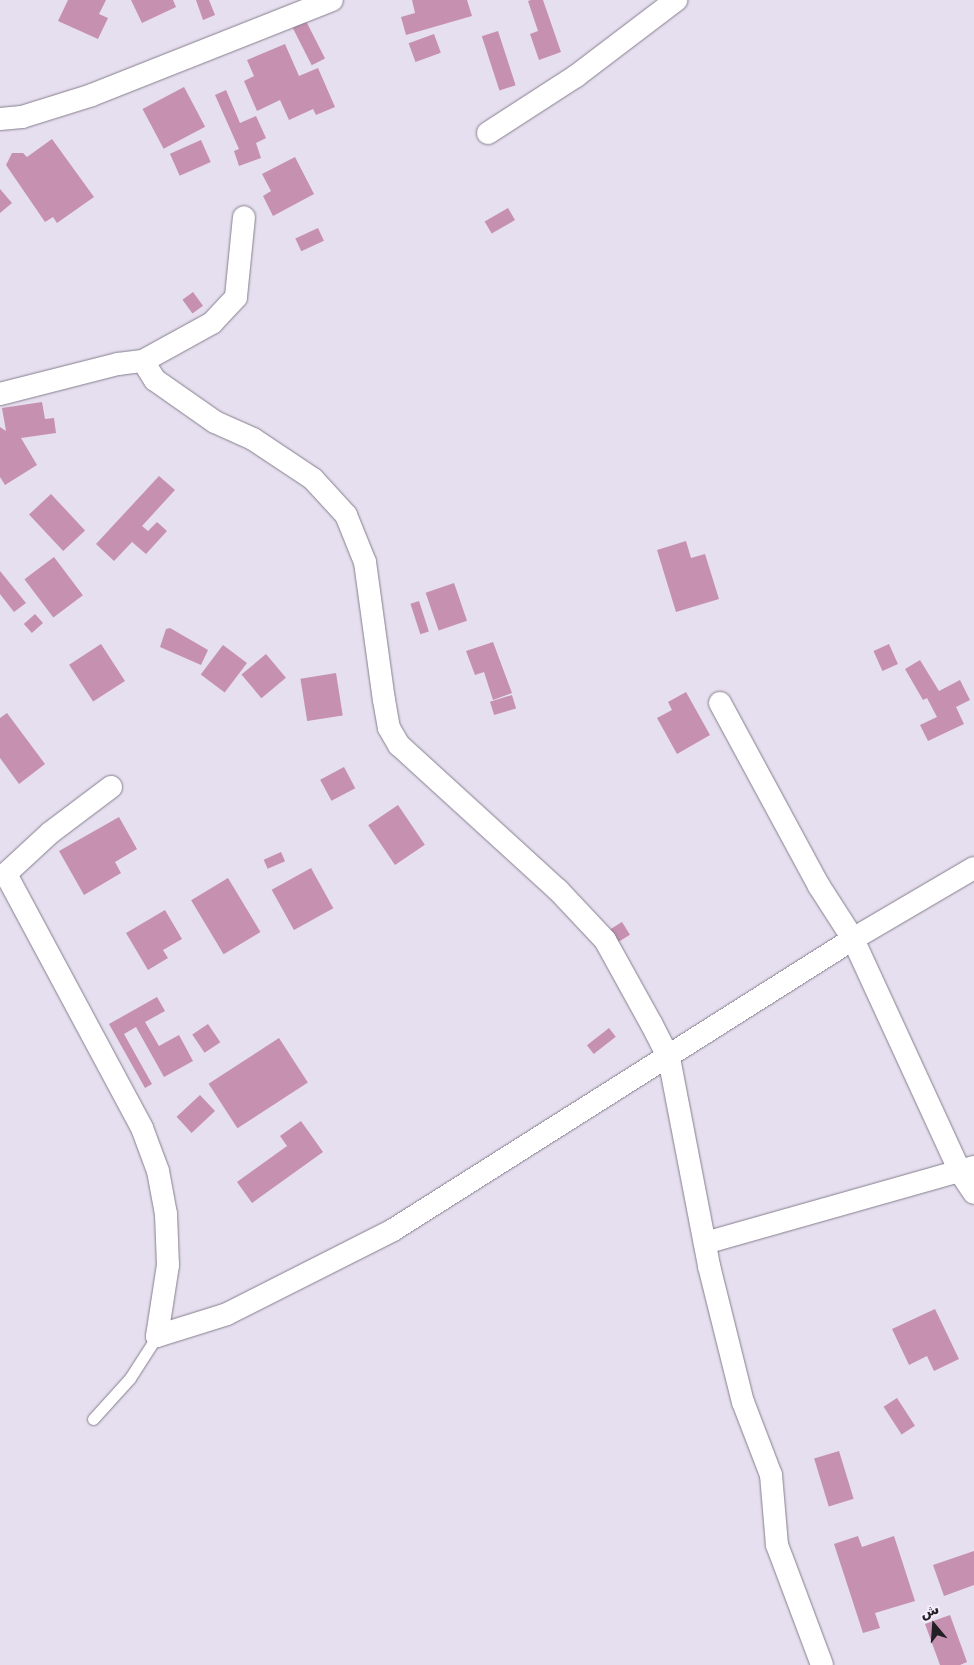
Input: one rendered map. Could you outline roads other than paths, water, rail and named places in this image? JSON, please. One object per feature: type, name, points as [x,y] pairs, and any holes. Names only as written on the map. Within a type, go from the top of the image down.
[{"type":"street","points":[[0,119],[22,117],[92,95],[332,0]]},
{"type":"street","points":[[488,132],[576,76],[676,0]]},
{"type":"street","points":[[0,394],[118,364],[143,361],[212,323],[236,297],[244,217]]},
{"type":"street","points":[[143,361],[155,380],[216,422],[253,439],[313,479],[346,515],[365,562],[389,728],[399,745],[558,890],[604,940],[669,1058],[705,1243],[743,1402],[770,1475],[777,1545],[822,1665]]},
{"type":"street","points":[[720,703],[819,886],[853,939],[967,1169],[974,1193]]},
{"type":"street","points":[[112,787],[35,846],[9,871],[8,878],[142,1128],[158,1171],[166,1214],[168,1265],[157,1336],[227,1314],[393,1230],[669,1058],[853,939],[974,868]]},
{"type":"street","points":[[705,1243],[967,1169]]},
{"type":"lane","points":[[94,1419],[130,1378],[157,1336]]}]
